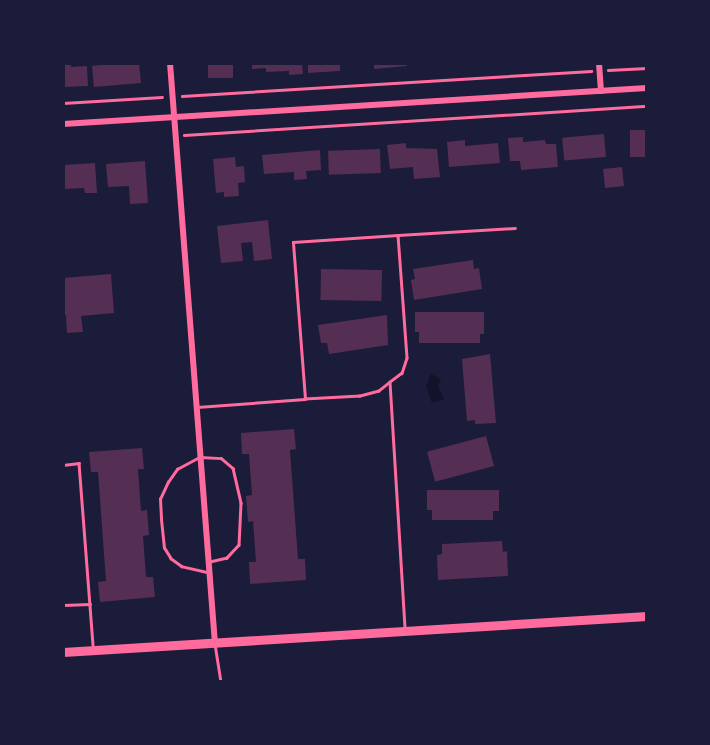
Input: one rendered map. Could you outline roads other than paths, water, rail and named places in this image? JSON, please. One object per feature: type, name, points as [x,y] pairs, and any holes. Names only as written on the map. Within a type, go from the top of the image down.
[{"type":"main road","points":[[63,652],[647,616]]},
{"type":"street","points":[[170,63],[172,117],[215,643]]},
{"type":"street","points":[[599,67],[601,91]]},
{"type":"street","points":[[63,124],[647,88]]},
{"type":"lane","points":[[647,227],[647,260]]},
{"type":"lane","points":[[305,399],[293,242],[515,228]]},
{"type":"lane","points":[[196,407],[360,396],[379,391],[402,373],[407,358],[398,235]]},
{"type":"lane","points":[[390,382],[405,631]]},
{"type":"lane","points":[[208,563],[227,558],[239,545],[242,503],[233,468],[221,458],[200,457],[177,469],[168,482],[160,499],[161,518],[164,548],[171,559],[183,567],[209,573]]},
{"type":"lane","points":[[63,465],[79,463],[93,650]]},
{"type":"lane","points":[[63,605],[90,604]]},
{"type":"lane","points":[[215,643],[221,682]]}]
